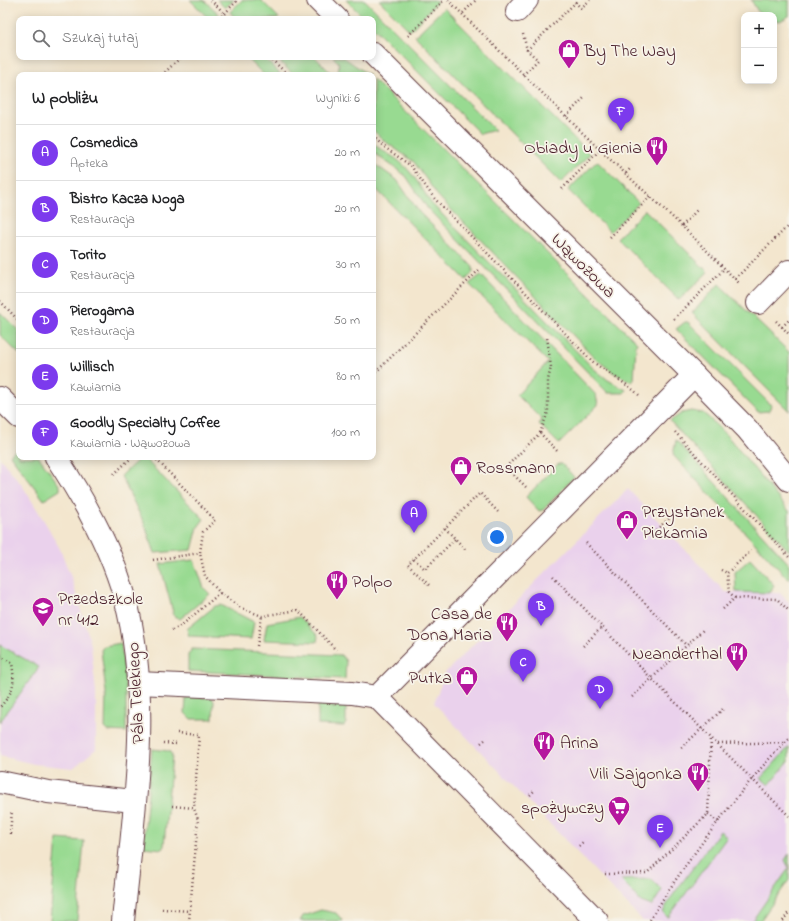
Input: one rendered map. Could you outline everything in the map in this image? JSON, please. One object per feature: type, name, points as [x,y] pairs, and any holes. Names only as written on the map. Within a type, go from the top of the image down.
[{"type":"street","points":[[318,0],[334,16]]},
{"type":"street","name":"Wąwozowa","points":[[376,57],[747,429],[789,480]]},
{"type":"street","points":[[758,303],[789,271]]},
{"type":"street","points":[[377,697],[694,375]]},
{"type":"street","points":[[0,398],[16,413]]},
{"type":"street","name":"Pála Telekiego","points":[[58,460],[88,510],[109,553],[125,598],[133,636],[138,683],[139,741],[123,921]]},
{"type":"street","points":[[138,683],[352,693],[377,697],[597,921]]},
{"type":"street","points":[[0,782],[48,792],[134,801]]},
{"type":"path","points":[[211,0],[227,16]]},
{"type":"path","points":[[222,16],[238,0]]},
{"type":"path","points":[[408,36],[444,0]]},
{"type":"path","points":[[448,0],[600,150],[651,196],[725,268],[789,334]]},
{"type":"path","points":[[463,14],[476,0]]},
{"type":"path","points":[[523,75],[538,60],[527,50],[577,1],[581,8],[590,0]]},
{"type":"path","points":[[165,72],[178,60]]},
{"type":"path","points":[[272,60],[285,72]]},
{"type":"path","points":[[566,116],[584,98]]},
{"type":"path","points":[[376,139],[383,146],[411,166],[434,198],[592,362],[627,385],[644,400]]},
{"type":"path","points":[[562,189],[600,150]]},
{"type":"path","points":[[626,174],[630,169]]},
{"type":"path","points":[[610,237],[651,196]]},
{"type":"path","points":[[682,226],[697,210]]},
{"type":"path","points":[[735,278],[789,225]]},
{"type":"path","points":[[673,320],[725,268]]},
{"type":"path","points":[[376,372],[480,269]]},
{"type":"path","points":[[0,301],[16,318]]},
{"type":"path","points":[[782,327],[789,320]]},
{"type":"path","points":[[526,487],[506,467],[540,433],[548,412],[548,380],[552,362],[547,337]]},
{"type":"path","points":[[672,429],[789,557]]},
{"type":"path","points":[[540,433],[559,453]]},
{"type":"path","points":[[114,474],[129,460]]},
{"type":"path","points":[[157,460],[215,520],[203,532],[200,554],[205,576],[220,593],[241,608],[262,616],[298,610],[336,650]]},
{"type":"path","points":[[429,585],[408,565],[480,493],[499,513]]},
{"type":"path","points":[[650,535],[671,517]]},
{"type":"path","points":[[445,528],[465,549]]},
{"type":"path","points":[[414,559],[425,569],[455,539]]},
{"type":"path","points":[[586,543],[686,645]]},
{"type":"path","points":[[727,573],[751,551]]},
{"type":"path","points":[[153,560],[200,554]]},
{"type":"path","points":[[721,570],[727,573]]},
{"type":"path","points":[[727,573],[730,592],[735,598]]},
{"type":"path","points":[[553,576],[789,816]]},
{"type":"path","points":[[172,630],[182,625],[220,593]]},
{"type":"path","points":[[723,610],[735,598],[777,598],[789,611]]},
{"type":"path","points":[[257,646],[262,616]]},
{"type":"path","points":[[583,646],[602,627]]},
{"type":"path","points":[[632,697],[704,629]]},
{"type":"path","points":[[0,656],[12,663],[15,682],[6,700],[0,707]]},
{"type":"path","points":[[681,748],[723,709]]},
{"type":"path","points":[[177,733],[199,734],[194,808],[198,820],[189,921]]},
{"type":"path","points":[[481,743],[486,738]]},
{"type":"path","points":[[605,874],[647,873],[708,814],[712,738]]},
{"type":"path","points":[[650,920],[667,892],[718,822],[752,779],[789,738]]},
{"type":"path","points":[[717,744],[785,742]]},
{"type":"path","points":[[530,795],[535,790]]},
{"type":"path","points":[[172,806],[194,808]]},
{"type":"path","points":[[10,834],[12,812]]},
{"type":"path","points":[[708,814],[718,822]]},
{"type":"path","points":[[579,846],[584,841]]},
{"type":"path","points":[[162,909],[190,911]]},
{"type":"path","points":[[783,921],[789,912]]},
{"type":"shaded area","name":"Przedszkole nr 412","points":[[0,458],[22,485],[60,549],[71,577],[91,645],[96,693],[96,749],[73,768],[34,764],[0,756],[0,722],[39,667],[0,645]]},
{"type":"shaded area","points":[[628,489],[725,592],[780,593],[789,602],[789,854],[785,860],[789,867],[752,921],[643,921],[434,703],[445,673]]},
{"type":"green space","points":[[190,0],[204,0],[219,14],[217,16],[206,16]]},
{"type":"green space","points":[[217,0],[234,0],[225,8]]},
{"type":"green space","points":[[242,0],[261,0],[277,16],[233,16],[230,12]]},
{"type":"green space","points":[[346,0],[365,0],[495,130],[480,134],[376,30],[376,16],[362,16]]},
{"type":"green space","points":[[379,0],[435,0],[437,2],[410,31]]},
{"type":"green space","points":[[751,0],[789,0],[789,16],[780,21],[777,20],[777,12],[758,12]]},
{"type":"green space","points":[[444,8],[590,154],[561,183],[415,36]]},
{"type":"green space","points":[[249,60],[266,60],[278,72],[261,72]]},
{"type":"green space","points":[[278,60],[318,60],[329,71],[329,72],[291,72]]},
{"type":"green space","points":[[336,60],[347,60],[365,72],[338,72],[339,63]]},
{"type":"green space","points":[[376,82],[637,343],[634,380],[632,382],[614,373],[596,359],[438,196],[414,162],[383,140],[376,133]]},
{"type":"green space","points":[[376,146],[399,161],[416,180],[431,203],[593,368],[608,380],[626,390],[624,393],[608,393],[428,209],[406,176],[376,154]]},
{"type":"green space","points":[[597,161],[639,203],[610,232],[568,190]]},
{"type":"green space","points":[[376,165],[397,180],[419,212],[473,267],[473,272],[466,280],[376,189]]},
{"type":"green space","points":[[645,210],[708,272],[679,300],[617,238]]},
{"type":"green space","points":[[481,275],[596,395],[598,405],[559,444],[539,424],[542,420],[517,395],[548,362],[469,284]]},
{"type":"green space","points":[[719,284],[789,352],[789,411],[692,313]]},
{"type":"green space","points":[[0,312],[16,328],[16,351],[0,335]]},
{"type":"green space","points":[[685,322],[688,322],[771,405],[769,411],[758,412],[676,329]]},
{"type":"green space","points":[[691,411],[703,413],[729,438],[789,511],[789,551],[670,421],[682,413]]},
{"type":"green space","points":[[676,440],[789,564],[789,580],[673,455]]},
{"type":"green space","points":[[16,449],[16,460],[41,460],[60,486],[60,490],[44,500],[10,455]]},
{"type":"green space","points":[[138,460],[146,460],[204,519],[198,527],[192,550],[155,553],[144,523],[121,476]]},
{"type":"green space","points":[[558,464],[562,464],[574,477],[543,510],[539,511],[526,497]]},
{"type":"green space","points":[[750,559],[774,585],[770,593],[736,592],[735,572]]},
{"type":"green space","points":[[194,560],[204,588],[210,594],[180,619],[174,616],[160,564]]},
{"type":"green space","points":[[221,605],[254,622],[251,639],[189,636],[187,629],[215,606]]},
{"type":"green space","points":[[300,617],[318,636],[317,642],[264,640],[267,623]]},
{"type":"green space","points":[[121,643],[126,692],[126,732],[108,731],[105,728],[106,692],[101,650],[104,646]]},
{"type":"green space","points":[[0,645],[39,667],[0,722]]},
{"type":"green space","points":[[192,649],[341,655],[346,661],[345,679],[188,671],[188,655]]},
{"type":"green space","points":[[186,698],[212,698],[214,701],[213,719],[191,719],[185,713]]},
{"type":"green space","points":[[321,704],[346,706],[346,723],[344,726],[318,725],[318,706]]},
{"type":"green space","points":[[789,747],[789,761],[769,785],[761,778]]},
{"type":"green space","points":[[152,749],[169,751],[172,755],[164,846],[162,849],[143,847]]},
{"type":"green space","points":[[720,831],[727,837],[668,918],[663,912],[670,899]]},
{"type":"green space","points":[[57,839],[84,841],[77,921],[50,921]]},
{"type":"green space","points":[[789,854],[789,868],[785,860]]},
{"type":"green space","points":[[789,868],[789,880],[760,921],[752,921]]},
{"type":"green space","points":[[651,879],[662,890],[652,906],[641,902],[621,880]]},
{"type":"green space","points":[[321,910],[336,913],[343,921],[300,921],[303,916]]},
{"type":"place","name":"By The Way","points":[[569,70]]},
{"type":"place","name":"Goodly Specialty Coffee","points":[[621,131]]},
{"type":"place","name":"Obiady u Gienia","points":[[657,166]]},
{"type":"place","name":"Rossmann","points":[[461,486]]},
{"type":"place","name":"Cosmedica","points":[[414,533]]},
{"type":"place","name":"Przystanek Piekarnia","points":[[627,540]]},
{"type":"place","name":"Polpo","points":[[337,600]]},
{"type":"place","name":"Bistro Kacza Noga","points":[[541,626]]},
{"type":"place","name":"Przedszkole nr 412","points":[[43,628]]},
{"type":"place","name":"Casa de Dona Maria","points":[[507,642]]},
{"type":"place","name":"Neanderthal","points":[[737,672]]},
{"type":"place","name":"Torito","points":[[523,682]]},
{"type":"place","name":"Putka","points":[[467,696]]},
{"type":"place","name":"Pierogama","points":[[600,709]]},
{"type":"place","name":"Arina","points":[[544,762]]},
{"type":"place","name":"Vili Sajgonka","points":[[698,792]]},
{"type":"place","name":"spożywczy","points":[[619,826]]},
{"type":"place","name":"Willisch","points":[[660,848]]}]
